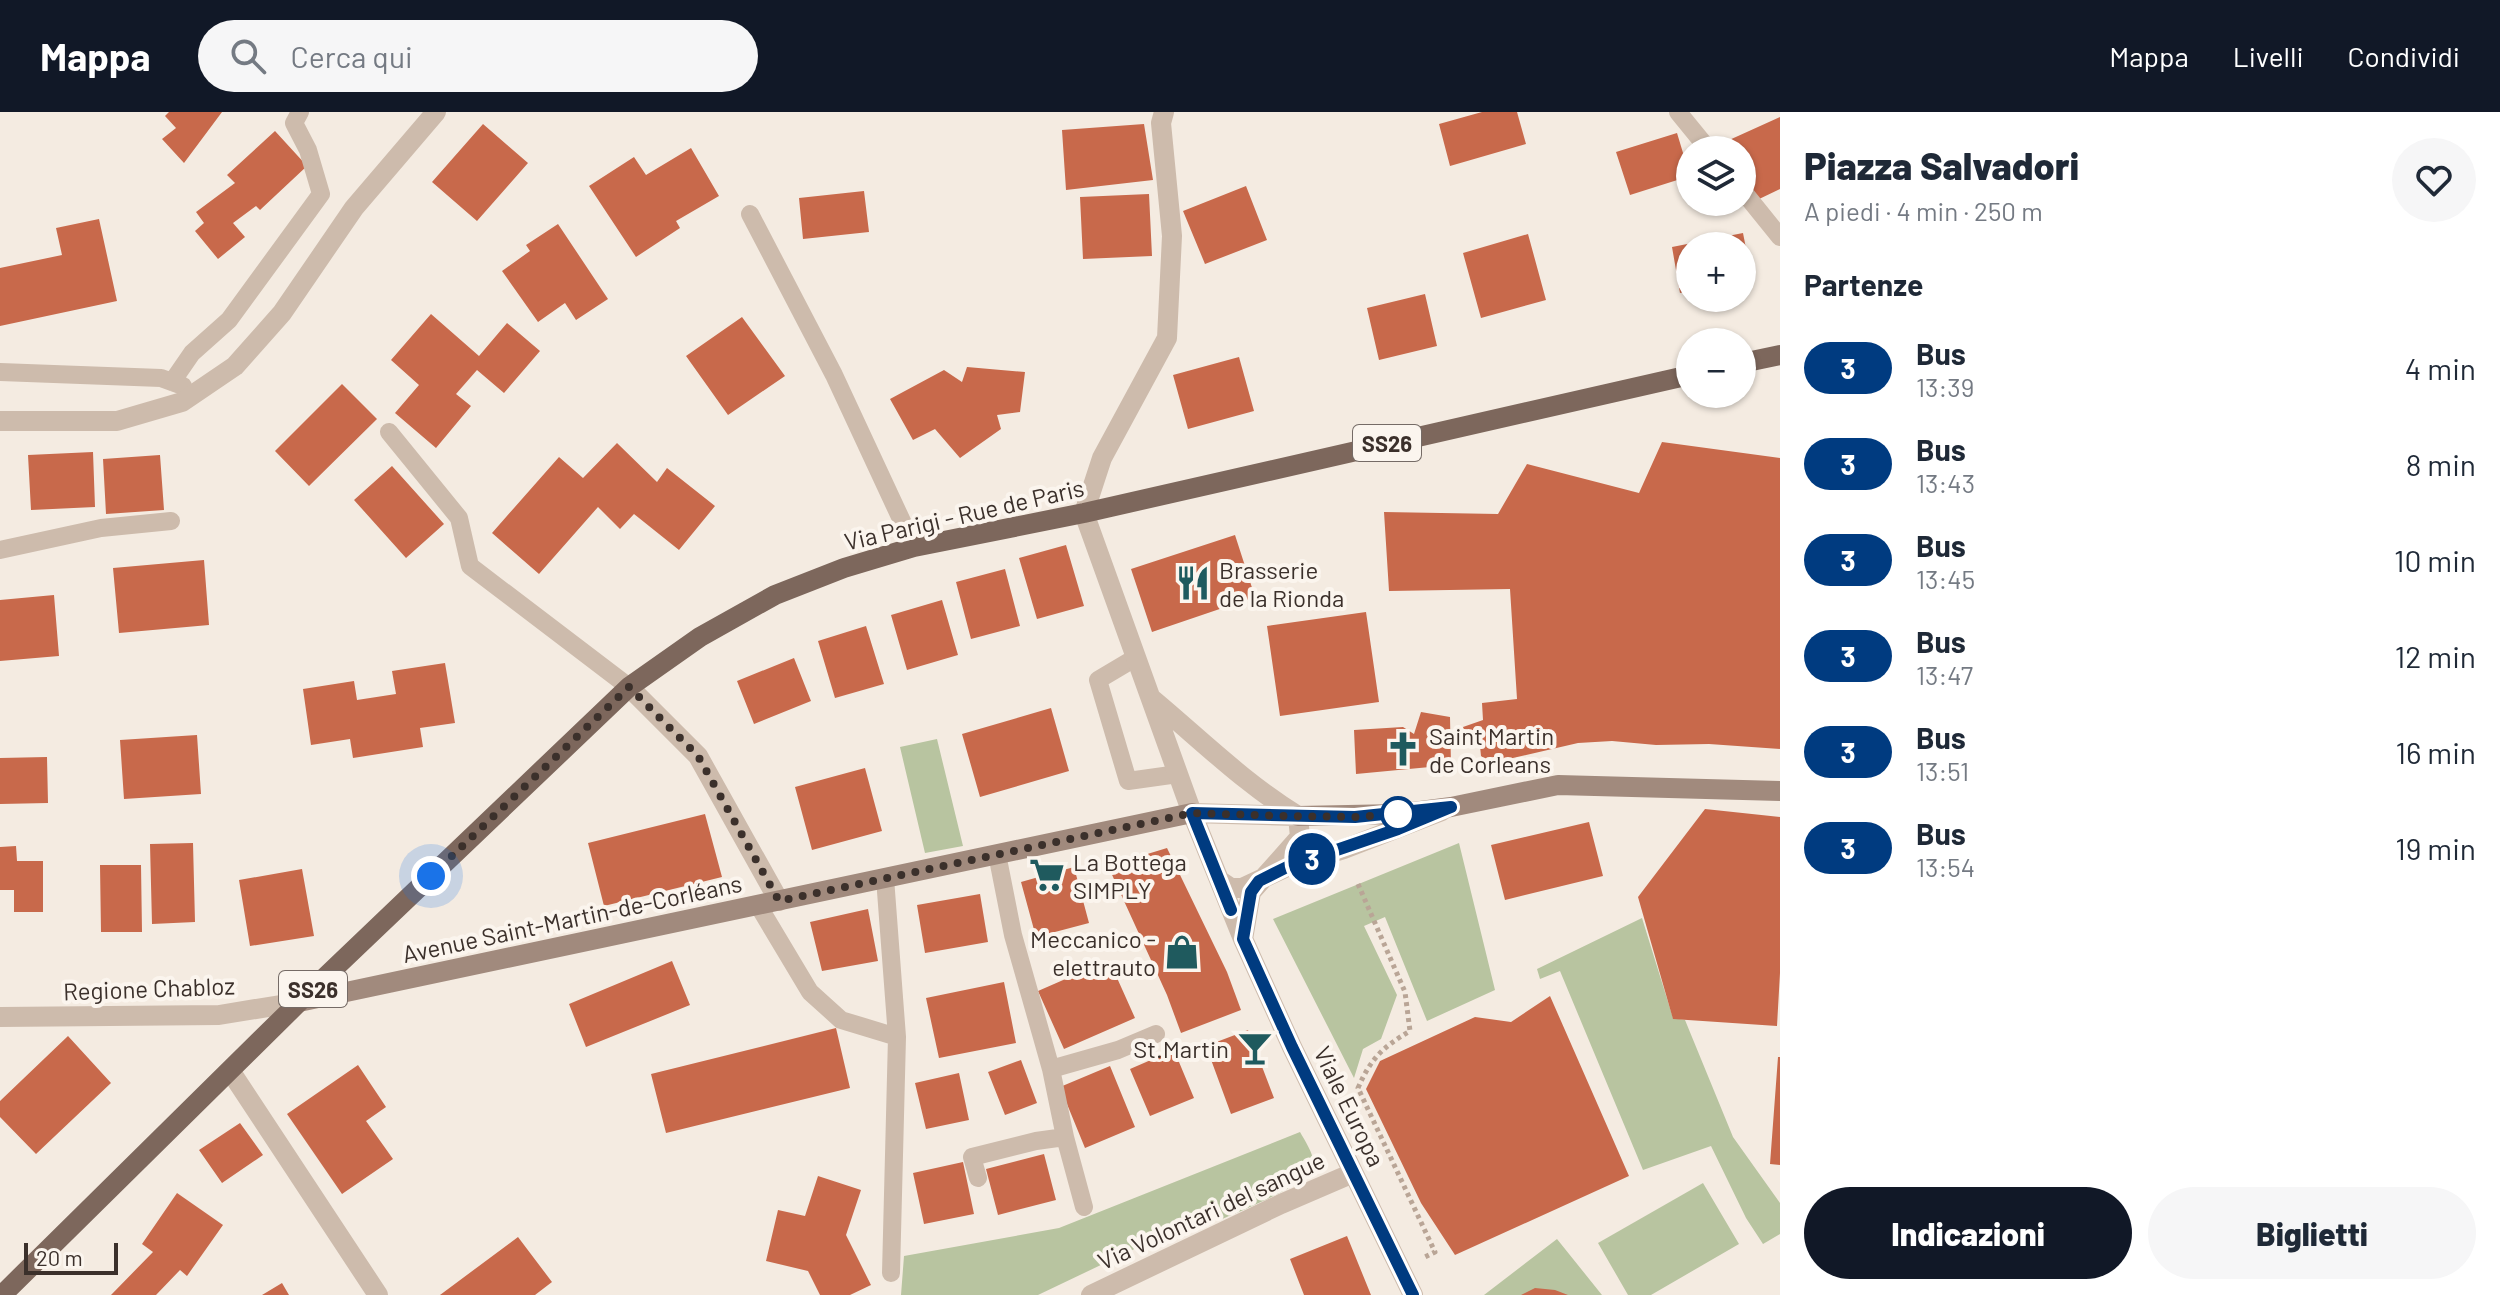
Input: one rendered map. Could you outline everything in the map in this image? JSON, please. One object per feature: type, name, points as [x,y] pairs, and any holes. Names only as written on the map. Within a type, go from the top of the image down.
[{"type":"main road","points":[[1756,360],[1780,355]]},
{"type":"main road","name":"Via Parigi - Rue de Paris","points":[[2,1295],[299,1002],[629,687],[700,637],[775,595],[844,568],[914,547],[1084,513],[1676,378]]},
{"type":"street","points":[[0,421],[117,421],[182,402],[235,366],[282,313],[354,208],[436,112]]},
{"type":"street","points":[[1084,513],[1102,458],[1167,338],[1172,236],[1161,123],[1164,112]]},
{"type":"street","name":"Viale Europa","points":[[1084,513],[1192,813],[1243,939],[1413,1295]]},
{"type":"street","points":[[629,687],[698,756],[779,901]]},
{"type":"street","points":[[1150,697],[1227,766],[1266,797],[1298,816]]},
{"type":"street","points":[[1192,813],[1369,816],[1451,807],[1558,785],[1780,791]]},
{"type":"street","points":[[1219,880],[1231,888],[1242,888],[1287,867],[1358,844],[1451,807]]},
{"type":"street","name":"Avenue Saint-Martin-de-Corléans","points":[[299,1002],[1192,813]]},
{"type":"street","points":[[1243,939],[1251,892],[1300,837],[1298,816]]},
{"type":"street","name":"Regione Chabloz","points":[[0,1017],[172,1018],[219,1015],[299,1002]]},
{"type":"street","points":[[231,1072],[378,1295]]},
{"type":"street","name":"Via Volontari del sangue","points":[[1091,1295],[1353,1173]]},
{"type":"lane","points":[[172,382],[192,353],[229,320],[321,194],[308,150],[294,123],[300,112]]},
{"type":"lane","points":[[1678,112],[1698,136]]},
{"type":"lane","points":[[1756,207],[1780,237]]},
{"type":"lane","points":[[750,214],[834,375],[914,547]]},
{"type":"lane","points":[[0,372],[161,378],[197,392]]},
{"type":"lane","points":[[389,432],[459,518],[470,566],[629,687]]},
{"type":"lane","points":[[0,550],[101,528],[171,521]]},
{"type":"lane","points":[[1135,658],[1098,680],[1128,781],[1178,774]]},
{"type":"lane","points":[[997,854],[1013,935],[1051,1069],[1084,1207]]},
{"type":"lane","points":[[885,878],[897,1037],[891,1273]]},
{"type":"lane","points":[[758,905],[810,992],[841,1020],[897,1037]]},
{"type":"lane","points":[[1051,1069],[1118,1050],[1156,1034]]},
{"type":"lane","points":[[1026,1052],[1046,1050]]},
{"type":"lane","points":[[978,1178],[972,1157],[1065,1137]]},
{"type":"path","points":[[1358,884],[1405,992],[1410,1031],[1377,1055],[1368,1065],[1358,1088],[1435,1252],[1400,1269]]},
{"type":"green space","points":[[937,739],[963,846],[925,853],[900,747]]},
{"type":"green space","points":[[1459,843],[1495,990],[1427,1021],[1385,917],[1364,926],[1397,995],[1381,1039],[1363,1049],[1354,1078],[1273,919]]},
{"type":"green space","points":[[1642,918],[1673,1018],[1685,1020],[1733,1137],[1780,1203],[1780,1234],[1763,1244],[1746,1218],[1711,1146],[1643,1170],[1560,971],[1540,979],[1537,969]]},
{"type":"green space","points":[[1300,1132],[1314,1163],[1309,1174],[1299,1181],[1220,1220],[1214,1211],[1038,1295],[901,1295],[904,1256],[1059,1228]]},
{"type":"green space","points":[[1703,1183],[1739,1244],[1651,1295],[1628,1295],[1598,1243]]},
{"type":"green space","points":[[1557,1239],[1602,1295],[1484,1295]]},
{"type":"building","points":[[169,112],[222,112],[184,163],[162,139],[176,128],[165,116]]},
{"type":"building","points":[[1482,112],[1517,112],[1526,144],[1450,166],[1439,124]]},
{"type":"building","points":[[1780,117],[1780,189],[1756,201],[1756,136],[1738,136]]},
{"type":"building","points":[[483,124],[528,163],[477,221],[432,182]]},
{"type":"building","points":[[1144,124],[1153,180],[1066,190],[1062,130]]},
{"type":"building","points":[[275,131],[307,166],[260,210],[256,206],[233,223],[245,237],[218,259],[195,231],[204,223],[196,212],[235,183],[227,175]]},
{"type":"building","points":[[1677,133],[1676,180],[1630,195],[1616,152]]},
{"type":"building","points":[[691,148],[719,196],[676,221],[680,228],[636,257],[589,186],[634,157],[646,175]]},
{"type":"building","points":[[1246,186],[1267,240],[1205,264],[1183,211]]},
{"type":"building","points":[[864,191],[869,232],[803,239],[799,198]]},
{"type":"building","points":[[1149,194],[1152,256],[1083,259],[1080,197]]},
{"type":"building","points":[[99,219],[117,301],[0,326],[0,268],[62,255],[56,228]]},
{"type":"building","points":[[558,224],[608,299],[576,320],[565,303],[538,322],[502,271],[530,251],[526,245]]},
{"type":"building","points":[[1528,234],[1546,300],[1481,318],[1463,253]]},
{"type":"building","points":[[1676,246],[1676,270],[1672,247]]},
{"type":"building","points":[[1425,294],[1437,346],[1379,360],[1367,308]]},
{"type":"building","points":[[431,314],[479,356],[507,323],[540,351],[504,393],[477,370],[456,394],[471,406],[436,448],[395,413],[419,385],[391,360]]},
{"type":"building","points":[[742,317],[785,376],[728,415],[686,356]]},
{"type":"building","points":[[1239,357],[1254,411],[1188,429],[1173,375]]},
{"type":"building","points":[[967,367],[1025,372],[1020,412],[997,415],[1001,429],[960,458],[935,429],[913,440],[890,399],[944,370],[962,382]]},
{"type":"building","points":[[342,384],[377,419],[309,486],[275,451]]},
{"type":"building","points":[[1662,442],[1780,458],[1780,749],[1612,741],[1578,743],[1491,763],[1481,756],[1480,746],[1469,745],[1463,727],[1483,720],[1482,703],[1517,699],[1510,589],[1389,591],[1384,512],[1498,514],[1527,464],[1639,493]]},
{"type":"building","points":[[617,443],[657,482],[667,468],[715,506],[679,550],[634,514],[620,529],[598,507],[539,574],[492,533],[559,457],[583,478]]},
{"type":"building","points":[[93,452],[95,507],[31,510],[28,455]]},
{"type":"building","points":[[160,455],[164,510],[106,514],[103,459]]},
{"type":"building","points":[[392,466],[444,524],[406,558],[354,500]]},
{"type":"building","name":"Brasserie de la Rionda","points":[[1235,535],[1255,597],[1152,632],[1131,569]]},
{"type":"building","points":[[1066,545],[1084,606],[1037,619],[1019,558]]},
{"type":"building","points":[[204,560],[209,625],[119,633],[113,568]]},
{"type":"building","points":[[1005,569],[1020,626],[971,639],[956,582]]},
{"type":"building","points":[[54,595],[59,656],[0,661],[0,600]]},
{"type":"building","points":[[942,600],[958,655],[907,670],[891,615]]},
{"type":"building","points":[[1366,612],[1379,702],[1280,716],[1267,626]]},
{"type":"building","points":[[866,626],[884,684],[835,698],[818,641]]},
{"type":"building","points":[[794,658],[811,701],[754,724],[737,681]]},
{"type":"building","points":[[445,663],[455,723],[420,728],[423,747],[353,758],[350,739],[311,745],[303,689],[354,681],[357,700],[396,694],[392,671]]},
{"type":"building","points":[[1051,708],[1069,771],[980,797],[962,734]]},
{"type":"building","name":"Saint Martin de Corleans","points":[[1421,712],[1450,717],[1451,765],[1356,774],[1354,730],[1403,727],[1414,734]]},
{"type":"building","points":[[197,735],[201,794],[124,799],[120,740]]},
{"type":"building","points":[[47,757],[48,803],[0,804],[0,758]]},
{"type":"building","points":[[865,768],[882,831],[812,850],[795,787]]},
{"type":"building","points":[[1705,809],[1780,817],[1777,1026],[1673,1019],[1638,897]]},
{"type":"building","points":[[705,814],[722,877],[604,906],[588,843]]},
{"type":"building","points":[[1589,822],[1603,876],[1505,900],[1491,845]]},
{"type":"building","points":[[193,843],[195,922],[152,924],[150,844]]},
{"type":"building","points":[[16,846],[17,861],[43,861],[43,912],[14,912],[14,890],[0,890],[0,847]]},
{"type":"building","points":[[1167,848],[1227,972],[1241,1010],[1181,1033],[1108,866]]},
{"type":"building","points":[[100,865],[141,865],[142,932],[101,932]]},
{"type":"building","points":[[1074,867],[1089,923],[1036,937],[1021,882]]},
{"type":"building","points":[[302,869],[314,936],[250,946],[239,880]]},
{"type":"building","points":[[980,894],[988,942],[925,953],[917,905]]},
{"type":"building","points":[[868,909],[878,961],[822,971],[810,922]]},
{"type":"building","points":[[1109,960],[1135,1018],[1064,1049],[1038,991]]},
{"type":"building","points":[[672,961],[690,1005],[586,1047],[569,1004]]},
{"type":"building","points":[[1004,982],[1016,1043],[939,1058],[926,998]]},
{"type":"building","points":[[1550,996],[1629,1176],[1455,1255],[1421,1203],[1366,1089],[1380,1061],[1475,1017],[1511,1022]]},
{"type":"building","points":[[836,1028],[850,1088],[666,1133],[651,1074]]},
{"type":"building","points":[[1248,1030],[1274,1098],[1231,1114],[1206,1046]]},
{"type":"building","points":[[68,1036],[111,1083],[36,1154],[0,1117],[0,1101]]},
{"type":"building","points":[[1174,1050],[1194,1098],[1150,1116],[1130,1069]]},
{"type":"building","points":[[1780,1057],[1780,1165],[1770,1164]]},
{"type":"building","points":[[1021,1060],[1037,1103],[1005,1115],[988,1072]]},
{"type":"building","points":[[358,1065],[386,1107],[366,1121],[393,1159],[342,1194],[287,1114]]},
{"type":"building","points":[[1110,1066],[1135,1127],[1085,1148],[1060,1087]]},
{"type":"building","points":[[959,1073],[969,1120],[926,1129],[915,1083]]},
{"type":"building","points":[[240,1123],[263,1155],[222,1183],[199,1150]]},
{"type":"building","points":[[1044,1154],[1056,1200],[998,1215],[986,1169]]},
{"type":"building","points":[[963,1162],[974,1214],[924,1224],[913,1173]]},
{"type":"building","points":[[818,1176],[861,1190],[846,1235],[871,1285],[850,1295],[820,1295],[808,1271],[766,1261],[778,1210],[805,1216]]},
{"type":"building","points":[[177,1193],[223,1225],[187,1276],[180,1270],[156,1295],[111,1295],[153,1252],[142,1244]]},
{"type":"building","points":[[1347,1236],[1371,1295],[1304,1295],[1290,1259]]},
{"type":"building","points":[[518,1237],[552,1282],[535,1295],[440,1295]]},
{"type":"building","points":[[282,1283],[289,1295],[262,1295]]},
{"type":"building","points":[[1535,1288],[1555,1290],[1568,1295],[1521,1295]]},
{"type":"bus line","name":"3","points":[[1231,910],[1192,813],[1355,817],[1451,807],[1344,849],[1274,872],[1259,881],[1251,892],[1243,939],[1413,1295]]},
{"type":"place","name":"Brasserie de la Rionda","points":[[1193,583]]},
{"type":"place","name":"Saint Martin de Corleans","points":[[1403,749]]},
{"type":"place","name":"La Bottega SIMPLY","points":[[1047,875]]},
{"type":"place","name":"Meccanico - elettrauto","points":[[1182,952]]},
{"type":"place","name":"St.Martin","points":[[1255,1048]]},
{"type":"route","points":[[431,876],[629,687],[698,756],[779,901],[1192,813],[1355,817],[1398,814]]}]
